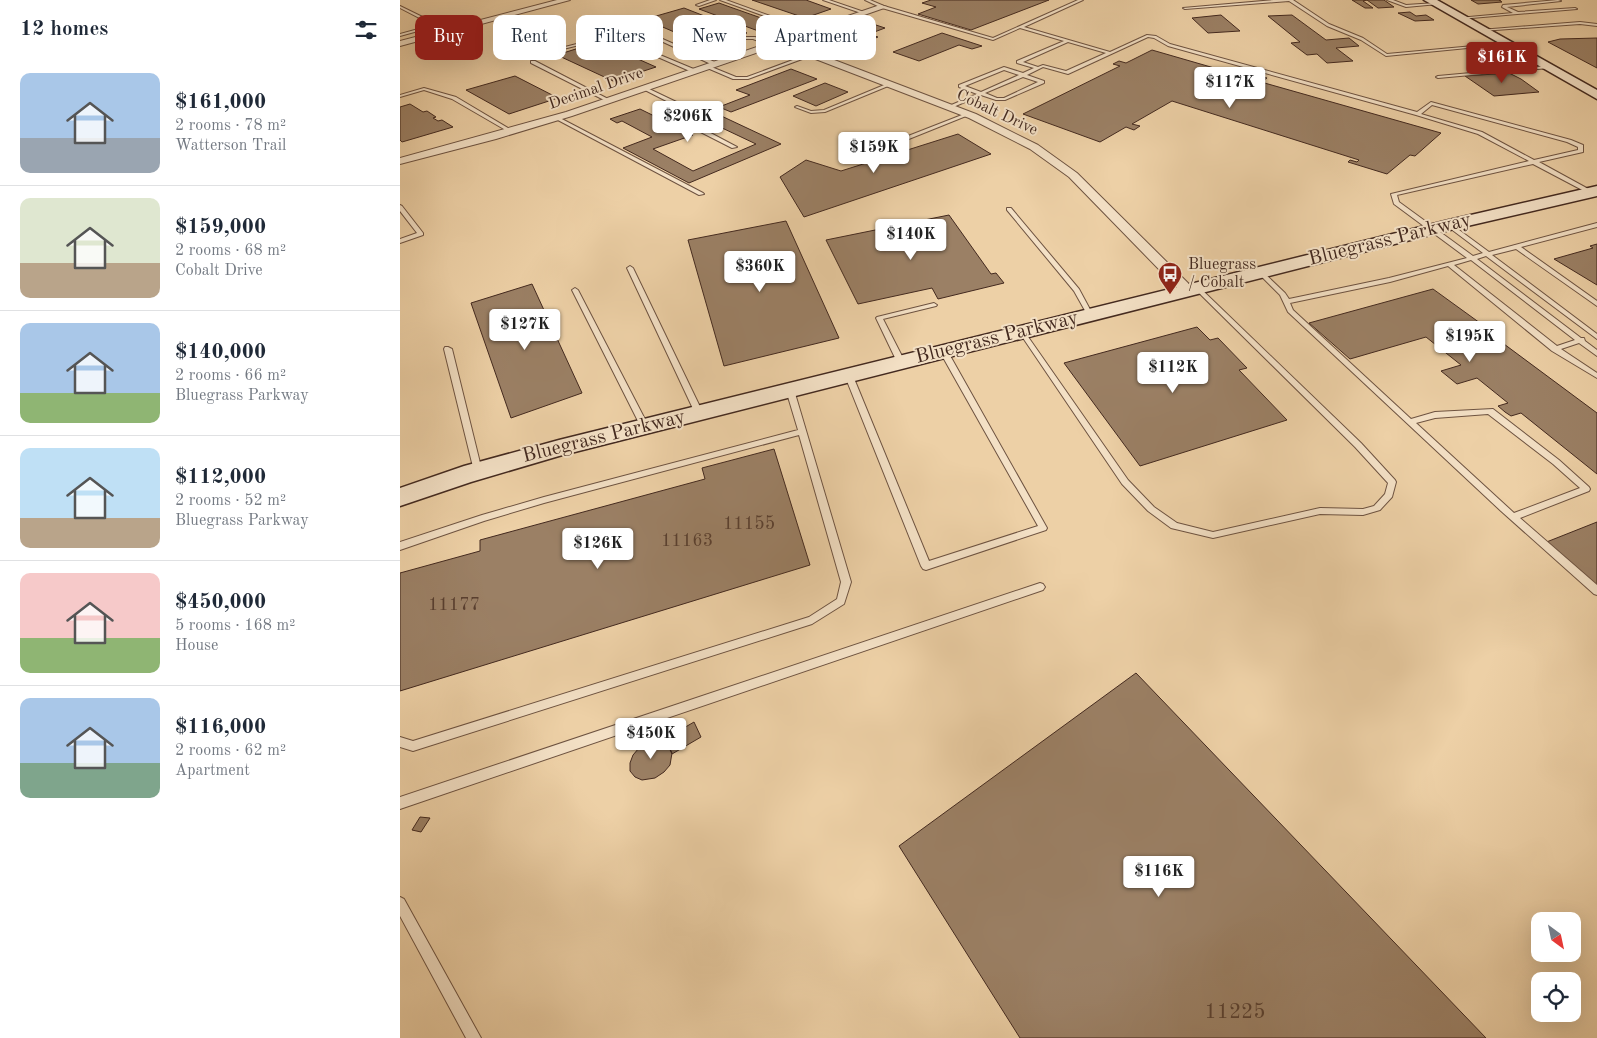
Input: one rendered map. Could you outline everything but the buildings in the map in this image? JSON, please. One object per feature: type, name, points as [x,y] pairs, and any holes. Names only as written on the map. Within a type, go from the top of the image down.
[{"type":"street","points":[[483,22],[566,0]]},
{"type":"street","points":[[1433,2],[1597,95]]},
{"type":"street","name":"Decimal Drive","points":[[859,15],[885,4]]},
{"type":"street","points":[[400,44],[415,40]]},
{"type":"street","name":"Decimal Drive","points":[[400,161],[558,118],[756,50]]},
{"type":"street","name":"Cobalt Drive","points":[[825,60],[969,114],[1025,140],[1056,160],[1193,289]]},
{"type":"street","name":"Bluegrass Parkway","points":[[400,497],[478,471],[699,413],[1440,227],[1594,192]]},
{"type":"lane","points":[[698,6],[714,0]]},
{"type":"lane","points":[[722,0],[765,15]]},
{"type":"lane","points":[[825,0],[865,13]]},
{"type":"lane","points":[[869,0],[993,39],[1082,0]]},
{"type":"lane","points":[[1185,8],[1289,0],[1328,25],[1362,39],[1386,55],[1506,44]]},
{"type":"lane","points":[[1389,0],[1406,6],[1433,2]]},
{"type":"lane","points":[[1517,13],[1503,6],[1559,1]]},
{"type":"lane","points":[[400,7],[416,15]]},
{"type":"lane","points":[[1460,18],[1575,9]]},
{"type":"lane","points":[[1482,30],[1580,24],[1597,25]]},
{"type":"lane","points":[[1020,27],[1110,53]]},
{"type":"lane","points":[[400,35],[415,31]]},
{"type":"lane","points":[[566,47],[612,36],[694,71]]},
{"type":"lane","points":[[951,107],[1037,68],[1043,66],[1066,73],[1147,36],[1169,45],[1480,133],[1594,192]]},
{"type":"lane","points":[[746,38],[756,39]]},
{"type":"lane","points":[[663,41],[740,79],[748,78],[797,60]]},
{"type":"lane","points":[[1037,68],[1019,62],[1068,41]]},
{"type":"lane","points":[[533,62],[610,101]]},
{"type":"lane","points":[[1438,77],[1547,67]]},
{"type":"lane","points":[[1004,68],[1042,82],[1005,98],[996,98],[981,93],[961,86],[1004,68]]},
{"type":"lane","points":[[797,107],[811,112],[825,111],[891,84]]},
{"type":"lane","points":[[645,88],[689,110],[683,121],[734,147]]},
{"type":"lane","points":[[400,96],[424,89],[454,98],[511,132]]},
{"type":"lane","points":[[1418,114],[1431,104],[1569,141],[1581,146],[1582,151],[1394,194],[1396,204],[1488,253],[1597,337]]},
{"type":"lane","points":[[847,159],[882,148],[969,114]]},
{"type":"lane","points":[[558,118],[701,194]]},
{"type":"lane","points":[[400,207],[421,234],[400,242]]},
{"type":"lane","points":[[1008,209],[1077,290],[1090,315]]},
{"type":"lane","points":[[1286,302],[1390,280],[1597,225]]},
{"type":"lane","points":[[1440,227],[1472,258],[1597,354]]},
{"type":"lane","points":[[1516,246],[1597,304]]},
{"type":"lane","points":[[1449,264],[1555,349],[1597,376]]},
{"type":"lane","points":[[630,268],[699,413]]},
{"type":"lane","points":[[1260,272],[1283,294],[1290,311],[1597,591]]},
{"type":"lane","points":[[1022,332],[1124,482],[1151,509],[1174,526],[1213,535],[1320,511],[1363,512],[1377,508],[1389,495],[1392,482],[1358,445],[1193,289]]},
{"type":"lane","points":[[575,290],[645,427]]},
{"type":"lane","points":[[901,362],[879,318],[934,305]]},
{"type":"lane","points":[[1555,349],[1580,340],[1597,337]]},
{"type":"lane","points":[[448,349],[478,471]]},
{"type":"lane","points":[[849,376],[926,566],[1043,528],[944,352]]},
{"type":"lane","points":[[400,742],[412,746],[812,620],[841,600],[846,582],[790,390]]},
{"type":"lane","points":[[1410,422],[1435,415],[1490,412],[1556,462],[1586,489],[1513,516]]},
{"type":"lane","points":[[400,546],[535,502],[802,432]]},
{"type":"lane","points":[[400,803],[1040,587]]},
{"type":"lane","points":[[400,904],[474,1038]]},
{"type":"place","name":"Bluegrass / Cobalt","points":[[1170,295]]}]
